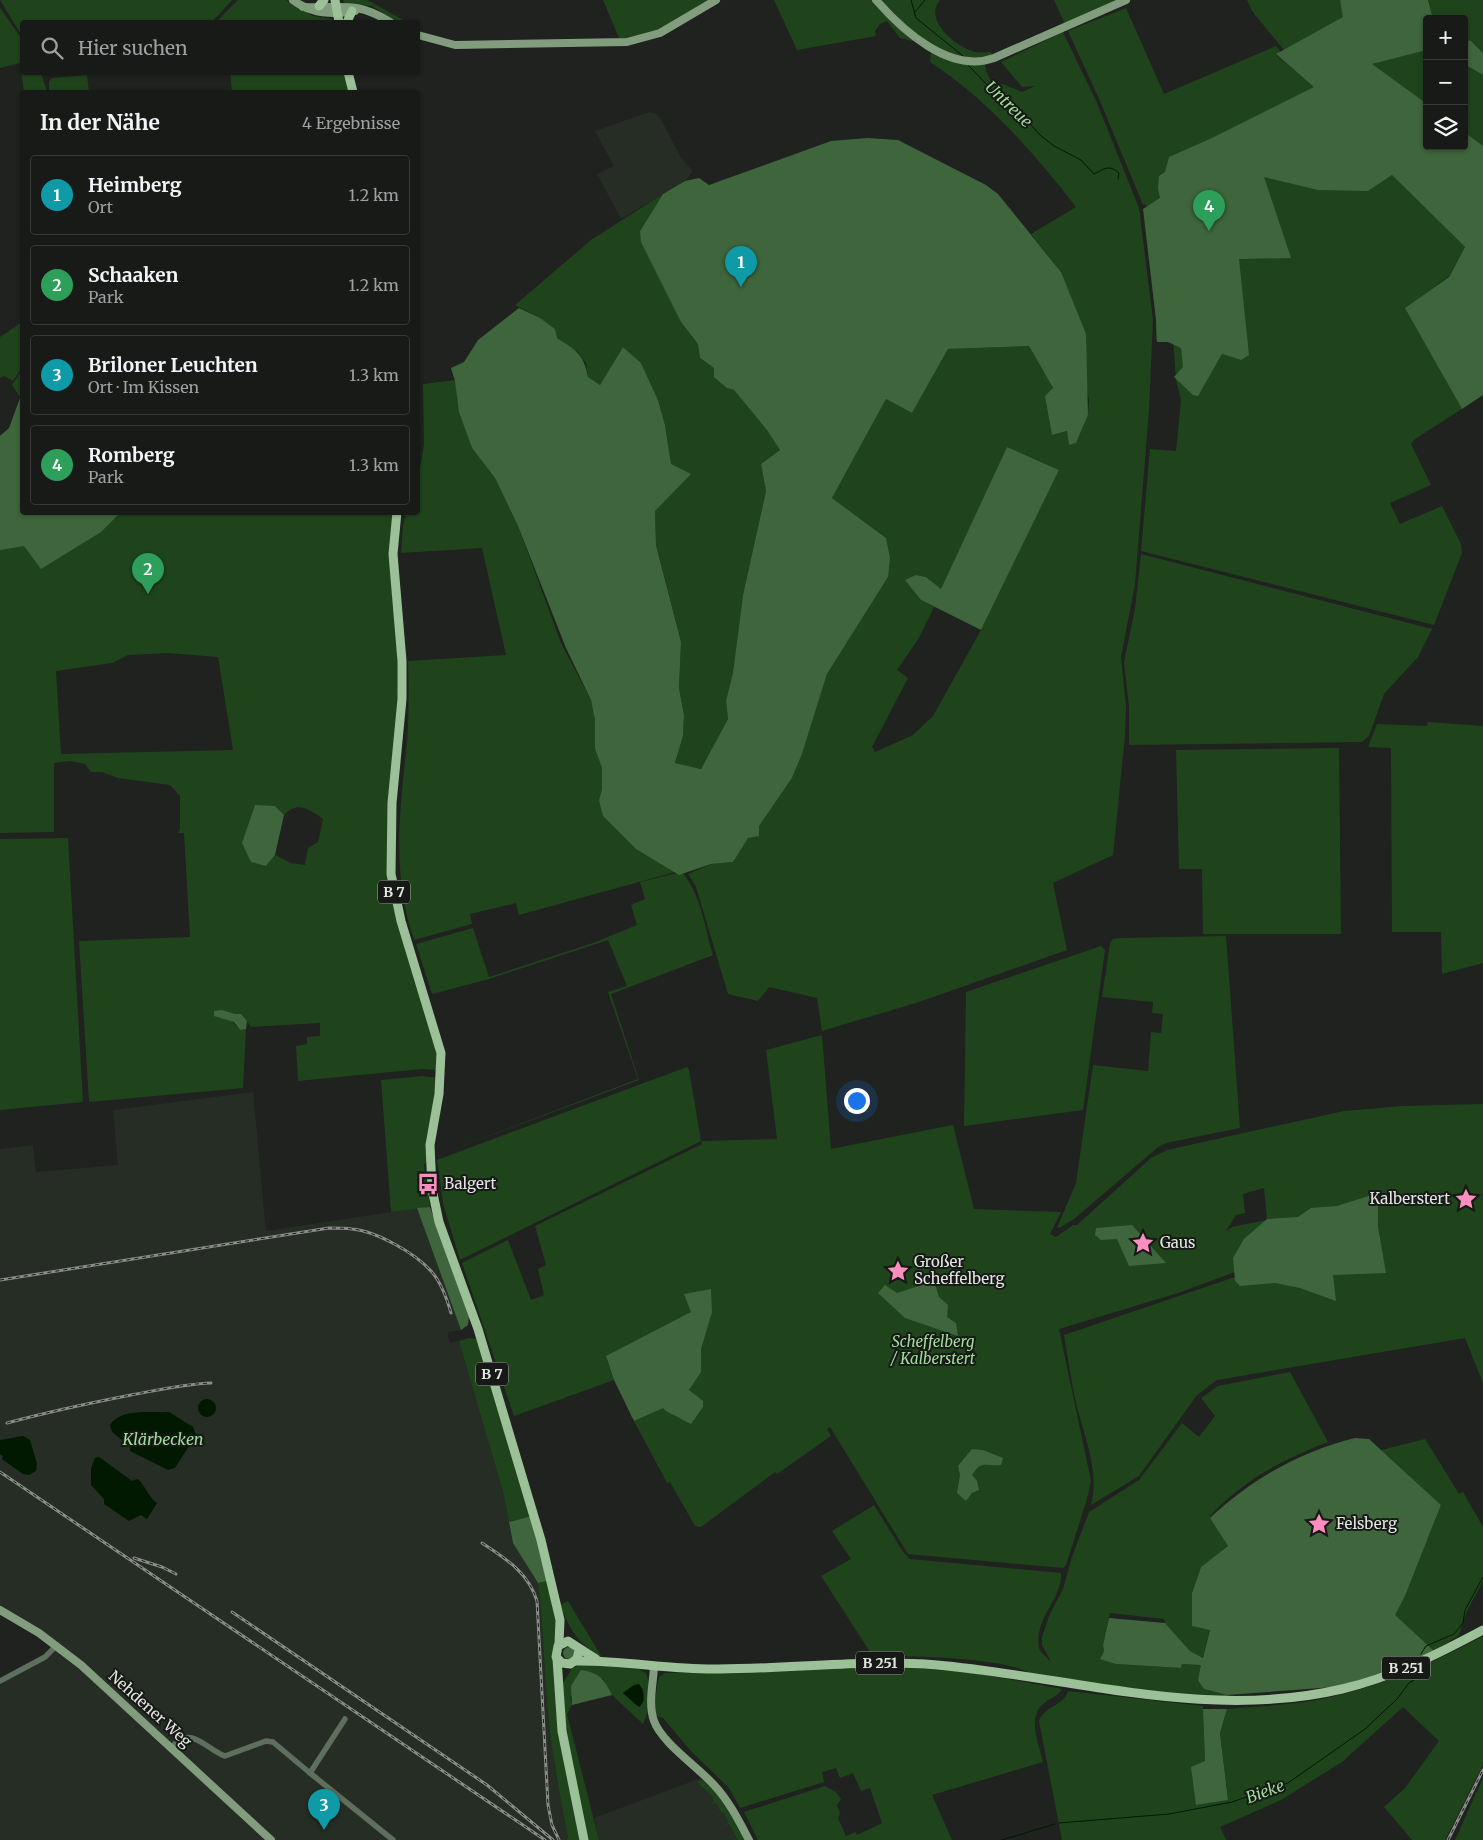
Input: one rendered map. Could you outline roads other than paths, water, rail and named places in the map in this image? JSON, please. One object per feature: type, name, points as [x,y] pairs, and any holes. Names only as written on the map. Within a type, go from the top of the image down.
[{"type":"main road","points":[[293,0],[312,11],[336,6],[366,8],[387,20]]},
{"type":"main road","points":[[420,36],[455,45],[627,42],[660,33],[716,0]]},
{"type":"main road","points":[[876,0],[898,25],[912,36],[964,60],[994,58],[1126,0]]},
{"type":"main road","points":[[303,7],[322,3],[352,11],[366,8]]},
{"type":"main road","points":[[336,6],[339,20]]},
{"type":"main road","points":[[347,20],[352,11]]},
{"type":"main road","points":[[349,75],[352,90]]},
{"type":"main road","name":"B 7","points":[[397,515],[393,554],[402,699],[392,803],[392,874],[401,921],[441,1053],[439,1094],[430,1145],[432,1189],[439,1222],[478,1329],[538,1528],[560,1620],[560,1644],[556,1651],[560,1680],[559,1704],[563,1743],[584,1840]]},
{"type":"main road","name":"Nehdener Weg","points":[[0,1610],[57,1645],[172,1747],[271,1840]]},
{"type":"main road","name":"B 7","points":[[560,1620],[572,1642],[579,1650],[573,1663],[560,1680]]},
{"type":"main road","name":"B 251","points":[[573,1663],[599,1660],[654,1667],[719,1669],[856,1663],[908,1664],[966,1668],[1085,1687],[1195,1700],[1264,1700],[1305,1696],[1345,1688],[1401,1671],[1483,1630]]},
{"type":"main road","points":[[560,1644],[566,1641],[572,1642]]},
{"type":"main road","name":"B 251","points":[[579,1650],[599,1660]]},
{"type":"main road","points":[[558,1659],[562,1663],[573,1663]]},
{"type":"main road","points":[[654,1667],[652,1706],[656,1726],[724,1797],[749,1840]]},
{"type":"street","points":[[0,1681],[45,1657],[57,1645]]},
{"type":"street","points":[[310,1773],[345,1719]]},
{"type":"street","points":[[172,1747],[181,1738],[186,1738],[206,1743],[225,1756],[266,1741],[273,1742],[393,1840]]},
{"type":"water","points":[[203,1399],[211,1399],[216,1404],[214,1415],[203,1417],[198,1412],[198,1404]]},
{"type":"water","name":"Klärbecken","points":[[169,1412],[193,1427],[196,1435],[175,1468],[168,1470],[130,1451],[130,1446],[112,1432],[110,1425],[121,1416],[128,1414]]},
{"type":"water","points":[[23,1436],[30,1440],[37,1464],[36,1471],[29,1475],[23,1474],[2,1459],[3,1456],[0,1454],[0,1440]]},
{"type":"water","points":[[99,1457],[132,1481],[138,1479],[157,1503],[147,1519],[141,1515],[129,1521],[104,1504],[104,1499],[91,1485],[91,1468],[95,1458]]},
{"type":"water","points":[[639,1684],[644,1696],[643,1703],[639,1707],[623,1693],[634,1685]]},
{"type":"waterway","name":"Untreue","points":[[911,0],[916,18],[963,56]]},
{"type":"waterway","points":[[915,12],[925,0]]},
{"type":"waterway","name":"Untreue","points":[[967,64],[996,94],[1015,107],[1040,135],[1054,146],[1081,160],[1094,174],[1106,168],[1115,170],[1119,173],[1118,179]]},
{"type":"waterway","name":"Bieke","points":[[1421,1654],[1426,1646],[1454,1634],[1463,1623],[1465,1610],[1483,1577]]},
{"type":"waterway","name":"Bieke","points":[[1059,1823],[1169,1814],[1232,1802],[1288,1783],[1365,1729],[1397,1699],[1409,1683],[1428,1672],[1426,1668]]},
{"type":"waterway","name":"Bieke","points":[[1002,1840],[1055,1824]]},
{"type":"railway","points":[[0,1280],[329,1228],[347,1228],[383,1238],[405,1250],[424,1264],[435,1275],[441,1285],[451,1313]]},
{"type":"railway","points":[[7,1423],[131,1395],[211,1383]]},
{"type":"railway","points":[[0,1472],[545,1840]]},
{"type":"railway","points":[[482,1543],[508,1561],[522,1574],[537,1601],[548,1805],[552,1825],[559,1840]]},
{"type":"railway","points":[[134,1558],[162,1567],[176,1574]]},
{"type":"railway","points":[[232,1612],[487,1785],[553,1840]]},
{"type":"railway","points":[[1448,1840],[1483,1770]]},
{"type":"place","name":"Romberg","points":[[1209,231]]},
{"type":"place","name":"Heimberg","points":[[741,287]]},
{"type":"place","name":"Schaaken","points":[[148,594]]},
{"type":"place","name":"Balgert","points":[[428,1184]]},
{"type":"place","name":"Kalberstert","points":[[1466,1199]]},
{"type":"place","name":"Gaus","points":[[1143,1243]]},
{"type":"place","name":"Großer Scheffelberg","points":[[898,1271]]},
{"type":"place","name":"Felsberg","points":[[1319,1524]]},
{"type":"place","name":"Briloner Leuchten","points":[[324,1830]]},
{"type":"park label","name":"Scheffelberg / Kalberstert","points":[[933,1350]]}]
